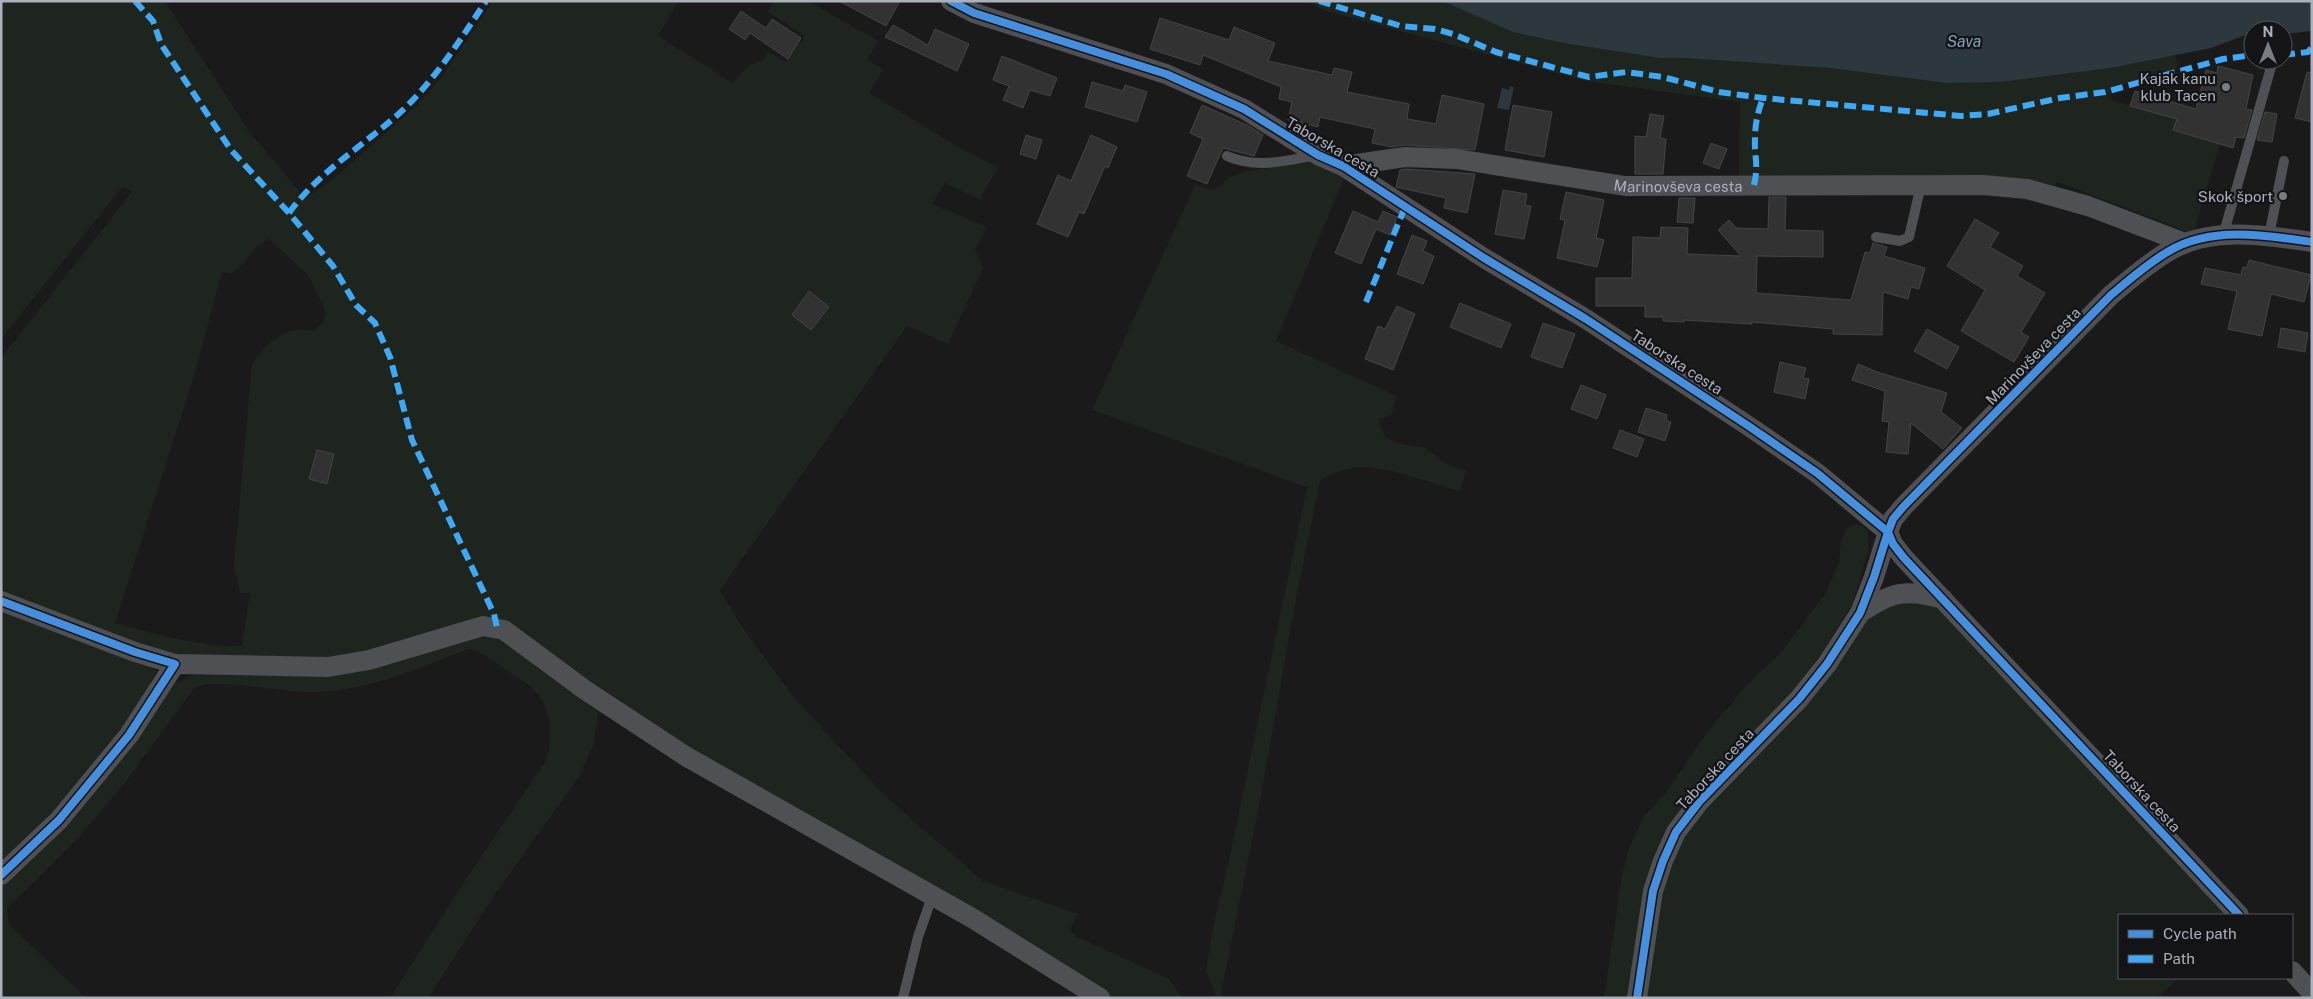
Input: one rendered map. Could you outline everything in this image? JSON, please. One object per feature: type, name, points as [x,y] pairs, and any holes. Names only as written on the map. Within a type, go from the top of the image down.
[{"type":"street","name":"Taborska cesta","points":[[951,1],[975,7],[1166,74],[1244,109],[1318,155],[1344,166],[1484,258],[1586,319],[1817,473],[1888,532],[1860,613],[1827,664],[1799,699],[1699,802],[1676,832],[1663,861],[1653,892],[1637,998]]},
{"type":"street","name":"Marinovševa cesta","points":[[1344,166],[1405,157],[1457,160],[1507,166],[1625,186],[1983,185],[2027,189],[2088,206],[2186,243]]},
{"type":"street","name":"Marinovševa cesta","points":[[1888,532],[1893,519],[1904,506],[2111,295],[2148,264],[2186,243],[2223,236],[2269,236],[2312,242]]},
{"type":"street","points":[[1888,532],[1893,544],[1904,558],[1943,599]]},
{"type":"street","name":"Taborska cesta","points":[[1860,613],[1880,600],[1899,594],[1919,592],[1943,599],[2238,914]]},
{"type":"street","points":[[1,600],[136,652],[175,664],[328,667],[369,660],[484,626],[504,630],[585,690],[687,757],[972,918],[1100,998]]},
{"type":"street","points":[[1,875],[58,820],[129,735],[175,664]]},
{"type":"street","points":[[2293,972],[2312,993]]},
{"type":"lane","points":[[2223,236],[2270,70]]},
{"type":"lane","points":[[1227,156],[1248,163],[1285,162],[1318,155]]},
{"type":"lane","points":[[2269,236],[2284,161]]},
{"type":"lane","points":[[1876,237],[1900,241],[1909,237],[1921,185]]},
{"type":"lane","points":[[903,998],[918,937],[932,897]]},
{"type":"shaded area","points":[[1,1],[165,1],[248,130],[305,198],[332,180],[416,106],[441,78],[493,1],[675,1],[677,3],[658,36],[733,83],[749,65],[763,60],[768,52],[785,62],[805,36],[768,12],[775,1],[808,1],[878,41],[867,60],[883,69],[869,93],[957,146],[998,167],[980,199],[945,183],[932,204],[987,227],[975,250],[983,268],[948,344],[907,326],[720,590],[740,624],[795,699],[886,797],[983,881],[1078,914],[1070,929],[1075,936],[1169,979],[1182,998],[1113,998],[1089,985],[692,752],[503,622],[363,654],[279,662],[167,655],[1,593],[1,358],[132,192],[123,186],[1,339]],"holes":[[[269,239],[309,276],[326,312],[322,324],[314,331],[303,330],[285,333],[264,348],[252,364],[234,565],[240,593],[250,593],[242,646],[194,642],[115,623],[194,376],[222,272],[231,273],[237,269],[257,247]]]},
{"type":"shaded area","points":[[1308,1],[1442,1],[1513,32],[1563,43],[1660,58],[1686,58],[1830,68],[1946,83],[2027,79],[2111,68],[2175,55],[2178,66],[2174,72],[2111,87],[2111,100],[2177,119],[2174,130],[2220,144],[2193,234],[2058,182],[2054,186],[2016,180],[1739,180],[1740,102],[1586,81],[1322,10]]},
{"type":"shaded area","points":[[1314,162],[1345,176],[1276,341],[1396,396],[1392,415],[1379,419],[1386,438],[1399,444],[1423,447],[1450,466],[1466,471],[1460,491],[1397,472],[1360,467],[1334,473],[1320,480],[1294,609],[1260,801],[1220,998],[1217,998],[1206,971],[1213,927],[1228,865],[1307,487],[1092,410],[1195,185],[1208,189],[1218,188],[1230,177],[1247,171]]},
{"type":"shaded area","points":[[1856,524],[1863,526],[1868,532],[1868,552],[1852,605],[1801,684],[1686,804],[1629,998],[1604,998],[1622,875],[1629,848],[1644,816],[1667,791],[1703,738],[1744,688],[1782,651],[1825,594],[1839,563],[1841,541],[1847,528]]},
{"type":"shaded area","points":[[1923,601],[1939,609],[2227,914],[2118,914],[2118,979],[2177,979],[2157,998],[1646,998],[1661,886],[1671,858],[1692,824],[1776,738],[1811,696],[1863,621],[1891,602]]},
{"type":"shaded area","points":[[1,611],[149,665],[156,671],[126,726],[88,777],[1,869]]},
{"type":"shaded area","points":[[485,635],[501,637],[540,670],[598,712],[594,744],[578,778],[495,894],[428,998],[390,998],[470,873],[547,759],[550,744],[549,718],[536,692],[487,656],[469,649],[392,678],[331,691],[299,692],[217,684],[194,688],[121,788],[75,841],[7,908],[9,924],[86,998],[1,998],[1,885],[10,880],[171,685],[194,675],[289,676]]},
{"type":"water","name":"Sava","points":[[1442,1],[2312,1],[2312,31],[2293,33],[2293,20],[2243,20],[2243,36],[2211,48],[2111,68],[2000,82],[1946,83],[1830,68],[1686,58],[1660,58],[1563,43],[1513,32]]},
{"type":"water","points":[[1510,86],[1514,87],[1509,110],[1497,108],[1502,88],[1509,90]]},
{"type":"building","points":[[839,1],[900,1],[886,26]]},
{"type":"building","points":[[741,11],[766,28],[772,19],[801,38],[788,59],[750,33],[745,40],[729,29]]},
{"type":"building","points":[[1160,18],[1229,40],[1234,27],[1275,43],[1268,61],[1332,75],[1334,68],[1352,72],[1347,92],[1409,104],[1407,119],[1436,124],[1442,95],[1484,104],[1475,150],[1405,145],[1392,147],[1372,143],[1375,129],[1320,117],[1318,127],[1288,120],[1292,102],[1279,99],[1281,87],[1203,55],[1200,65],[1150,49]]},
{"type":"building","points":[[893,25],[928,45],[935,29],[969,44],[957,71],[885,37]]},
{"type":"building","points":[[1002,56],[1057,78],[1050,96],[1030,90],[1023,108],[1003,100],[1009,86],[993,80]]},
{"type":"building","points":[[2218,66],[2253,75],[2246,109],[2252,110],[2244,138],[2236,137],[2233,148],[2173,130],[2177,119],[2130,106],[2135,91],[2196,109],[2206,70],[2217,73]]},
{"type":"building","points":[[2307,72],[2312,73],[2312,122],[2295,118]]},
{"type":"building","points":[[1092,82],[1123,91],[1125,85],[1147,92],[1137,122],[1085,107]]},
{"type":"building","points":[[1202,105],[1249,126],[1263,135],[1254,156],[1223,148],[1207,184],[1187,176],[1203,139],[1190,133]]},
{"type":"building","points":[[1513,105],[1552,112],[1544,157],[1505,150]]},
{"type":"building","points":[[2265,112],[2277,114],[2272,142],[2257,140]]},
{"type":"building","points":[[1650,114],[1664,116],[1660,138],[1666,139],[1663,174],[1635,174],[1635,136],[1646,137]]},
{"type":"building","points":[[1026,135],[1042,140],[1036,159],[1020,154]]},
{"type":"building","points":[[1091,135],[1117,147],[1108,168],[1105,166],[1084,214],[1079,212],[1068,237],[1037,224],[1058,175],[1071,181]]},
{"type":"building","points":[[1711,143],[1727,149],[1719,169],[1703,163]]},
{"type":"building","points":[[1400,170],[1475,174],[1467,213],[1444,208],[1446,198],[1396,187]]},
{"type":"building","points":[[1503,190],[1527,194],[1525,205],[1531,206],[1524,239],[1495,234]]},
{"type":"building","points":[[1566,192],[1604,200],[1596,238],[1604,240],[1597,267],[1557,258],[1565,220],[1560,219]]},
{"type":"building","points":[[1769,197],[1786,197],[1785,230],[1823,231],[1823,257],[1757,256],[1756,293],[1851,300],[1865,252],[1870,253],[1873,243],[1887,247],[1884,256],[1925,268],[1919,289],[1911,287],[1908,299],[1883,292],[1882,335],[1833,334],[1833,329],[1752,322],[1752,324],[1684,320],[1684,322],[1663,321],[1663,317],[1645,317],[1645,306],[1596,306],[1596,278],[1632,278],[1633,237],[1660,238],[1661,227],[1688,228],[1687,254],[1741,256],[1718,230],[1729,220],[1736,228],[1768,229]]},
{"type":"building","points":[[1679,198],[1695,198],[1693,223],[1677,222]]},
{"type":"building","points":[[1353,211],[1378,222],[1383,211],[1397,217],[1390,235],[1376,229],[1361,264],[1335,253]]},
{"type":"building","points":[[1975,219],[1999,233],[1990,247],[2023,266],[2017,276],[2045,293],[2021,332],[2029,337],[2014,362],[1961,331],[1985,290],[1947,266]]},
{"type":"building","points":[[1412,235],[1427,241],[1423,251],[1434,256],[1423,284],[1397,274]]},
{"type":"building","points":[[2249,260],[2311,275],[2304,302],[2271,294],[2262,336],[2228,329],[2237,291],[2201,284],[2205,268],[2241,275],[2243,267],[2247,268]]},
{"type":"building","points":[[809,291],[829,307],[811,330],[792,315]]},
{"type":"building","points":[[1460,303],[1511,324],[1501,348],[1450,327]]},
{"type":"building","points":[[1397,306],[1415,314],[1393,370],[1365,359],[1378,326],[1385,329]]},
{"type":"building","points":[[1543,323],[1575,334],[1562,368],[1531,357]]},
{"type":"building","points":[[2281,328],[2308,333],[2305,352],[2278,347]]},
{"type":"building","points":[[1927,329],[1959,347],[1947,369],[1914,351]]},
{"type":"building","points":[[1780,362],[1806,368],[1803,378],[1809,379],[1805,399],[1774,392]]},
{"type":"building","points":[[1858,364],[1877,372],[1947,393],[1941,412],[1962,428],[1943,449],[1911,423],[1908,454],[1886,452],[1889,422],[1882,421],[1885,391],[1852,380]]},
{"type":"building","points":[[1581,385],[1606,395],[1597,419],[1571,409]]},
{"type":"building","points":[[1646,408],[1667,415],[1666,420],[1671,422],[1665,441],[1638,432]]},
{"type":"building","points":[[1620,430],[1644,439],[1637,457],[1613,448]]},
{"type":"building","points":[[317,450],[334,454],[327,484],[309,479]]},
{"type":"marked path","points":[[135,1],[153,21],[161,44],[231,150],[289,213],[333,266],[356,305],[375,323],[390,357],[412,440],[494,614],[497,628]]},
{"type":"marked path","points":[[289,213],[312,186],[338,162],[394,118],[420,92],[444,63],[486,1]]},
{"type":"marked path","points":[[1319,1],[1401,26],[1435,29],[1453,34],[1496,52],[1589,77],[1626,72],[1663,77],[1719,92],[1763,98],[1961,116],[1988,114],[2060,98],[2105,92],[2223,59],[2243,56]]},
{"type":"marked path","points":[[2293,54],[2308,52],[2312,47]]},
{"type":"marked path","points":[[1754,185],[1756,171],[1756,128],[1763,98]]},
{"type":"marked path","points":[[1366,302],[1405,207]]},
{"type":"cycle path","points":[[951,1],[974,13],[1166,74],[1244,109],[1318,155],[1343,166],[1484,258],[1586,319],[1817,473],[1888,532],[1860,613],[1827,664],[1799,699],[1699,802],[1676,832],[1663,861],[1653,891],[1637,998]]},
{"type":"cycle path","points":[[2238,914],[1904,558],[1893,544],[1888,532],[1893,519],[1904,506],[2111,295],[2154,261],[2185,243],[2220,235],[2257,235],[2312,242]]},
{"type":"cycle path","points":[[1,601],[135,652],[175,664],[129,735],[59,820],[1,875]]},
{"type":"place","name":"Kajak kanu klub Tacen","points":[[2226,87]]},
{"type":"place","name":"Skok šport","points":[[2283,196]]}]
